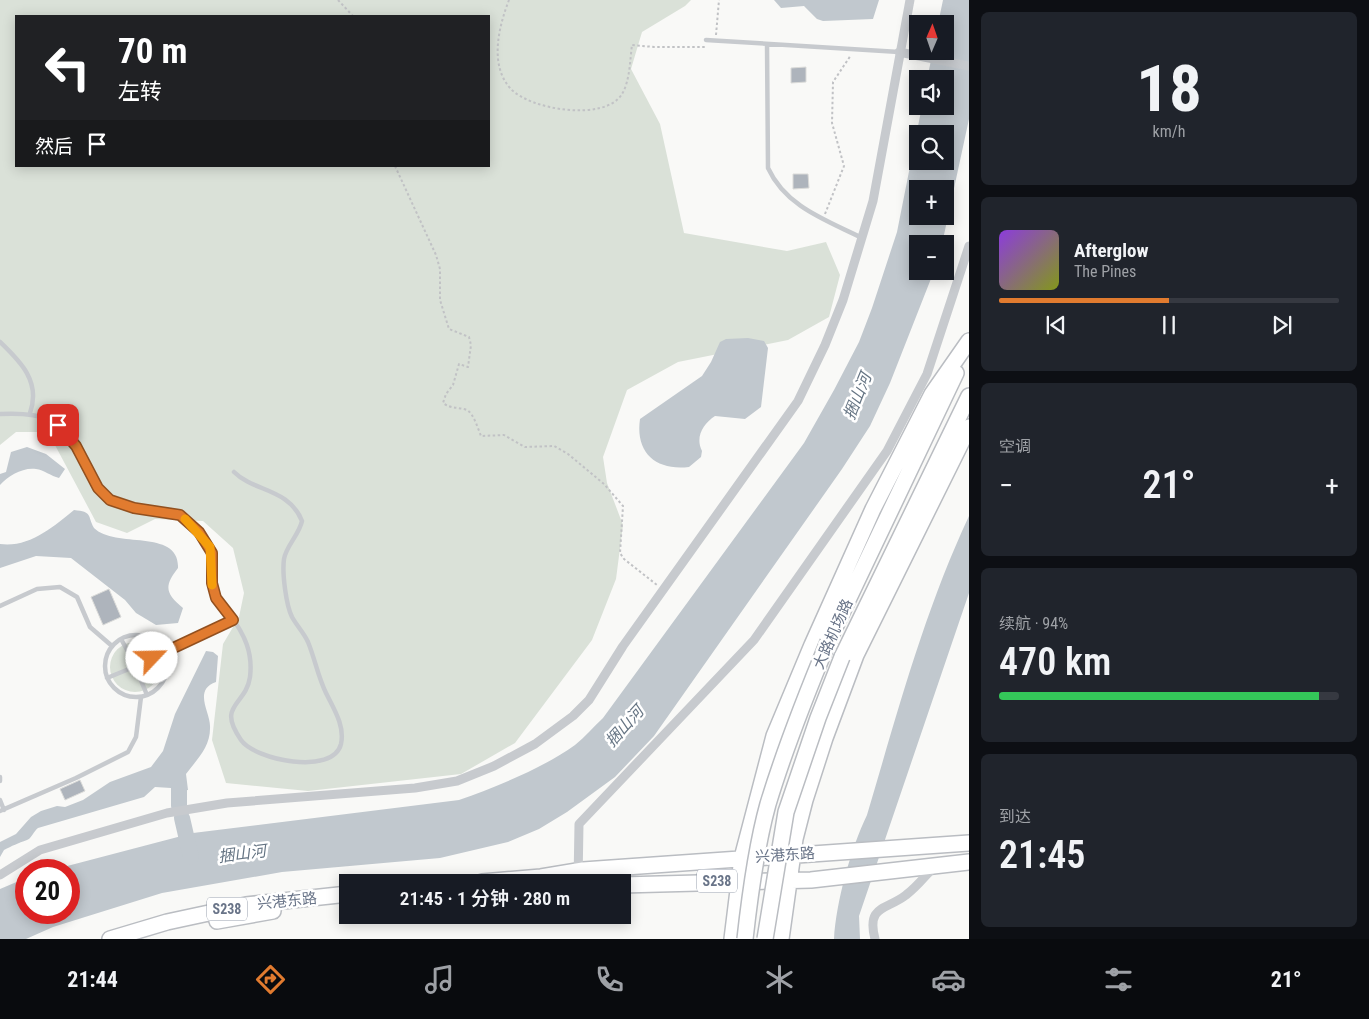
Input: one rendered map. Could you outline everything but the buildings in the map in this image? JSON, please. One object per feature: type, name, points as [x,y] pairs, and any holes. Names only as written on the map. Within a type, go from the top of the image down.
[{"type":"main road","name":"大路机场路","points":[[745,939],[757,854],[768,805],[794,727],[828,642],[969,342]]},
{"type":"main road","points":[[732,939],[737,880],[774,736],[812,645],[873,509],[932,394],[969,342]]},
{"type":"main road","name":"大路机场路","points":[[765,939],[786,812],[814,726],[842,657],[969,396]]},
{"type":"main road","points":[[781,939],[792,854],[805,800],[856,655],[969,427]]},
{"type":"main road","name":"兴港东路","points":[[604,874],[742,858],[969,843]]},
{"type":"main road","name":"兴港东路","points":[[631,885],[737,880],[811,880],[969,862]]},
{"type":"main road","name":"兴港东路","points":[[110,939],[167,922],[246,905],[339,895]]},
{"type":"main road","name":"兴港东路","points":[[140,939],[247,916],[339,905]]},
{"type":"street","points":[[0,875],[40,850],[167,813],[227,803],[415,788],[457,781],[494,766],[535,744],[590,700],[663,589],[798,401],[832,327],[863,239],[873,201],[910,0]]},
{"type":"street","points":[[899,52],[969,66]]},
{"type":"street","points":[[578,874],[578,824],[754,640],[887,451],[927,374],[969,246]]},
{"type":"street","points":[[875,939],[873,918],[878,909],[905,896],[935,866]]},
{"type":"lane","points":[[706,40],[899,52]]},
{"type":"lane","points":[[768,44],[768,168],[773,179],[780,190],[791,200],[863,239]]},
{"type":"lane","points":[[0,342],[30,377],[34,395],[30,413]]},
{"type":"lane","points":[[0,414],[30,413],[46,417],[69,435],[98,488],[110,500],[134,508],[180,515],[191,524],[210,547],[213,590],[216,598],[248,643],[251,664],[246,692],[232,706],[231,714],[239,737],[250,749],[270,756],[307,762],[328,760],[341,745],[341,726],[322,685],[306,636],[291,615],[285,580],[284,559],[302,522],[299,515],[281,497],[239,477],[234,472]]},
{"type":"lane","points":[[0,606],[37,589],[60,586],[77,597],[90,627],[112,646]]},
{"type":"lane","points":[[141,663],[233,620]]},
{"type":"lane","points":[[134,635],[144,636],[153,641],[164,653],[167,666],[165,676],[160,685],[147,695],[141,697],[123,695],[114,689],[107,678],[105,661],[112,646],[121,639],[134,635]]},
{"type":"lane","points":[[121,639],[132,659],[136,659],[141,663]]},
{"type":"lane","points":[[130,669],[129,662],[132,659]]},
{"type":"lane","points":[[137,671],[141,667],[141,663]]},
{"type":"lane","points":[[107,678],[130,669],[137,671]]},
{"type":"lane","points":[[137,671],[147,695]]},
{"type":"lane","points":[[0,800],[2,811],[128,752],[136,737],[141,697]]},
{"type":"path","points":[[338,0],[352,15]]},
{"type":"path","points":[[509,0],[497,56],[504,79],[517,94],[553,109],[566,111],[589,109],[614,102],[622,95],[625,88],[632,45],[705,48],[706,40]]},
{"type":"path","points":[[716,40],[719,0]]},
{"type":"path","points":[[825,216],[844,166],[832,123],[834,82],[855,49]]},
{"type":"path","points":[[395,167],[436,255],[440,269],[440,300],[449,329],[469,337],[471,344],[468,367],[459,364],[453,385],[443,402],[449,407],[466,410],[481,436],[504,435],[525,447],[554,446],[568,454],[604,484],[623,506],[620,553],[624,559],[663,589]]},
{"type":"shaded area","points":[[0,0],[691,0],[685,6],[642,32],[631,69],[660,124],[684,233],[787,251],[826,242],[840,275],[829,317],[788,340],[678,362],[627,390],[603,457],[607,483],[623,525],[616,579],[592,640],[515,743],[461,774],[308,791],[226,783],[212,740],[223,644],[239,617],[244,593],[233,548],[203,521],[155,519],[127,533],[96,522],[48,432],[16,432],[0,445]]},
{"type":"shaded area","points":[[130,642],[140,642],[153,649],[160,662],[160,672],[153,685],[140,692],[130,692],[121,688],[114,681],[110,672],[110,662],[114,653],[121,646]]},
{"type":"water","points":[[774,0],[879,0],[873,19],[823,21],[817,19],[804,6],[781,8]]},
{"type":"water","name":"捆山河","points":[[943,0],[969,0],[969,119],[954,188],[954,180],[909,180],[909,225],[946,225],[944,235],[909,235],[909,280],[930,280],[890,383],[870,426],[842,469],[654,736],[615,777],[567,812],[539,829],[508,842],[440,858],[282,872],[162,893],[80,919],[80,863],[193,833],[459,800],[534,769],[582,739],[603,718],[804,443],[859,342],[897,232],[909,170],[954,170],[954,125],[918,125],[920,115],[954,115],[954,70],[929,70],[931,60],[954,60],[954,15],[940,15]]},
{"type":"water","points":[[748,338],[764,341],[768,348],[761,407],[745,419],[715,416],[711,419],[701,431],[699,441],[702,451],[701,457],[689,467],[667,466],[658,463],[650,457],[641,441],[639,431],[640,419],[702,376],[720,342],[726,339]]},
{"type":"water","points":[[27,447],[46,454],[65,469],[59,478],[36,469],[26,469],[7,478],[0,485],[0,474],[6,472],[11,452]]},
{"type":"water","points":[[74,510],[87,513],[94,528],[104,534],[158,543],[169,548],[176,556],[178,568],[170,580],[168,589],[173,598],[183,608],[178,623],[156,625],[136,613],[125,600],[71,558],[36,556],[0,568],[0,544],[21,543],[40,535]]},
{"type":"water","points":[[969,516],[969,593],[859,916],[860,939],[834,939],[835,924],[845,876],[855,843],[867,815],[912,664],[938,589]]},
{"type":"water","points":[[206,651],[213,652],[218,656],[216,682],[205,690],[204,696],[210,733],[206,746],[186,774],[188,790],[174,792],[171,788],[155,787],[144,797],[38,828],[28,839],[4,850],[0,857],[0,842],[16,834],[31,817],[41,811],[57,806],[65,807],[83,800],[110,782],[151,767],[163,751],[175,714]]},
{"type":"water","points":[[15,883],[15,924],[63,924],[26,939],[0,939],[0,889]]},
{"type":"waterway","points":[[179,788],[179,806]]},
{"type":"waterway","points":[[182,818],[191,857]]},
{"type":"slow traffic","points":[[185,519],[205,539],[210,547],[212,553],[212,585]]},
{"type":"route","points":[[58,425],[69,435],[98,488],[110,500],[120,506],[180,515],[199,532],[210,547],[212,553],[211,572],[213,590],[222,607],[230,614],[233,620],[152,658]]}]
